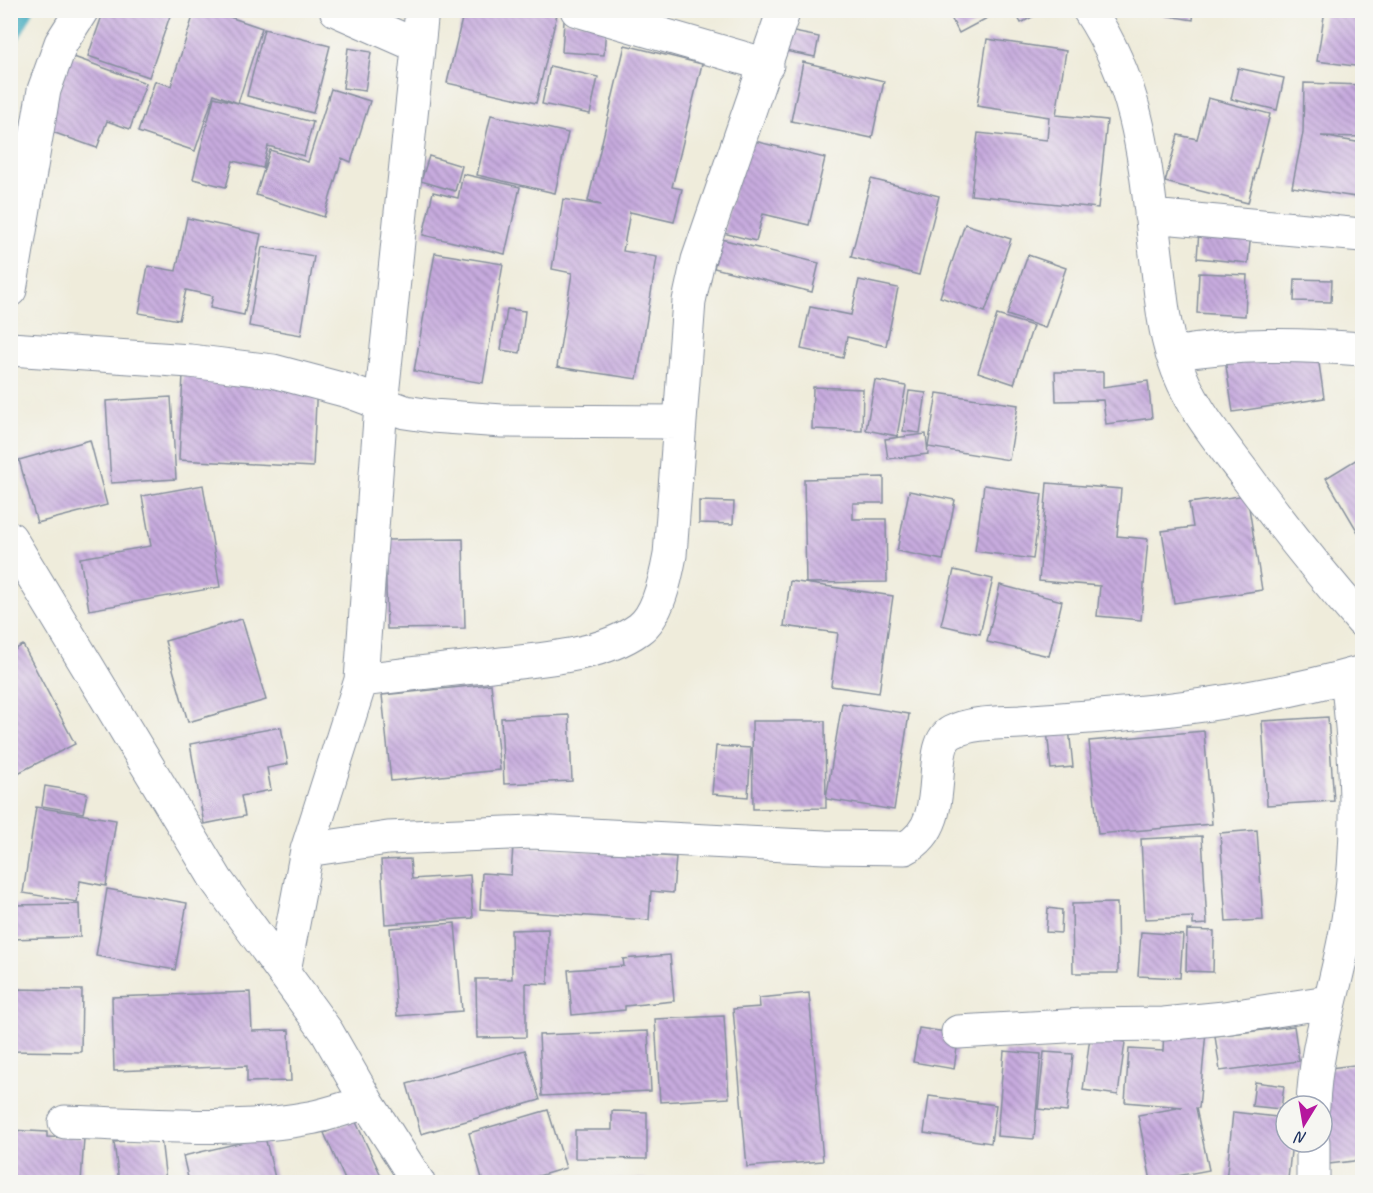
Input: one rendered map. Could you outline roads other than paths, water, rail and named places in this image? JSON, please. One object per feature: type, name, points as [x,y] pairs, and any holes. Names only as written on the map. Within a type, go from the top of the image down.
[{"type":"street","points":[[10,290],[44,90],[61,43],[82,10]]},
{"type":"street","points":[[336,10],[418,46]]},
{"type":"street","points":[[284,971],[307,850],[361,680],[381,405],[422,10]]},
{"type":"street","points":[[577,10],[767,65]]},
{"type":"street","points":[[361,680],[549,659],[607,646],[641,628],[664,586],[669,565],[689,301],[698,260],[767,65],[784,10]]},
{"type":"street","points":[[1089,10],[1108,39],[1134,103],[1162,304],[1172,354],[1199,413],[1294,542],[1362,621]]},
{"type":"street","points":[[1151,216],[1362,235]]},
{"type":"street","points":[[1172,354],[1205,348],[1270,344],[1362,349]]},
{"type":"street","points":[[10,349],[189,362],[273,371],[348,391],[381,405],[432,416],[502,421],[680,422]]},
{"type":"street","points":[[10,538],[204,861],[327,1032],[367,1102],[418,1182]]},
{"type":"street","points":[[307,850],[388,838],[532,832],[825,847],[905,848],[916,842],[929,826],[940,753],[945,739],[951,732],[995,723],[1136,713],[1260,697],[1355,674],[1358,804],[1356,860],[1349,915],[1317,1062],[1314,1094]]},
{"type":"street","points":[[958,1032],[1084,1025],[1164,1024],[1224,1018],[1329,1002]]},
{"type":"street","points":[[64,1122],[191,1126],[262,1124],[309,1118],[367,1102]]},
{"type":"street","points":[[1312,1154],[1313,1182]]},
{"type":"waterway","points":[[10,42],[27,10]]}]
